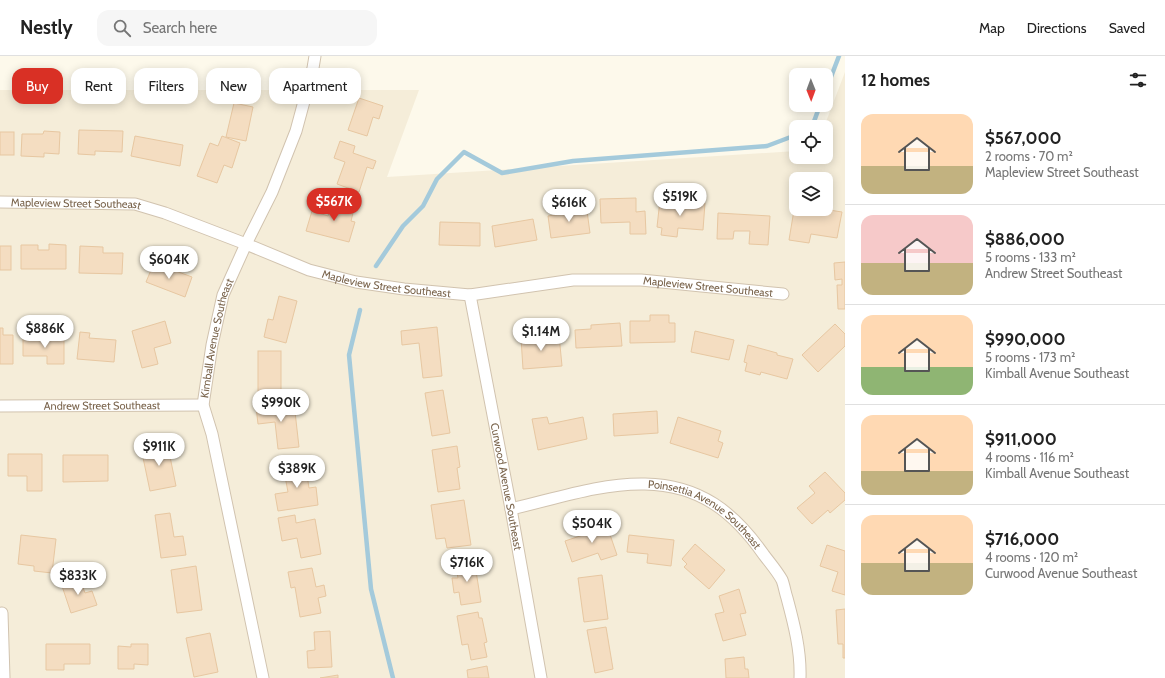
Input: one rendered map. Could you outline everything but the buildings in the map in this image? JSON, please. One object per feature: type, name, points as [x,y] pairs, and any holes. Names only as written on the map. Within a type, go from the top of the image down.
[{"type":"street","name":"Kimball Avenue Southeast","points":[[263,678],[212,434],[203,405],[212,345],[223,295],[272,192],[296,131],[315,56]]},
{"type":"street","name":"Mapleview Street Southeast","points":[[0,202],[105,202],[135,204],[165,213],[309,270],[356,282],[404,289],[470,295],[573,280],[641,280],[783,294]]},
{"type":"street","name":"Curwood Avenue Southeast","points":[[470,295],[511,509],[541,678]]},
{"type":"street","name":"Andrew Street Southeast","points":[[0,406],[203,405]]},
{"type":"street","name":"Poinsettia Avenue Southeast","points":[[511,509],[618,485],[646,484],[675,487],[700,495],[726,511],[750,535],[782,580],[793,619],[800,664],[800,678]]},
{"type":"street","points":[[2,613],[4,678]]},
{"type":"shaded area","points":[[845,72],[845,678],[0,678],[0,90],[12,90],[12,104],[63,104],[63,90],[71,90],[71,104],[126,104],[126,90],[134,90],[134,104],[198,104],[198,90],[206,90],[206,104],[261,104],[261,90],[269,90],[269,104],[361,104],[361,90],[419,90],[387,177],[789,151],[789,164],[833,164],[833,120],[827,120],[830,112],[833,112],[833,103]]},
{"type":"waterway","points":[[833,72],[839,56]]},
{"type":"waterway","points":[[815,120],[817,112]]},
{"type":"waterway","points":[[376,266],[403,226],[423,206],[437,179],[464,152],[502,173],[573,161],[767,146],[789,138]]},
{"type":"waterway","points":[[360,310],[349,355],[371,589],[393,678]]}]
